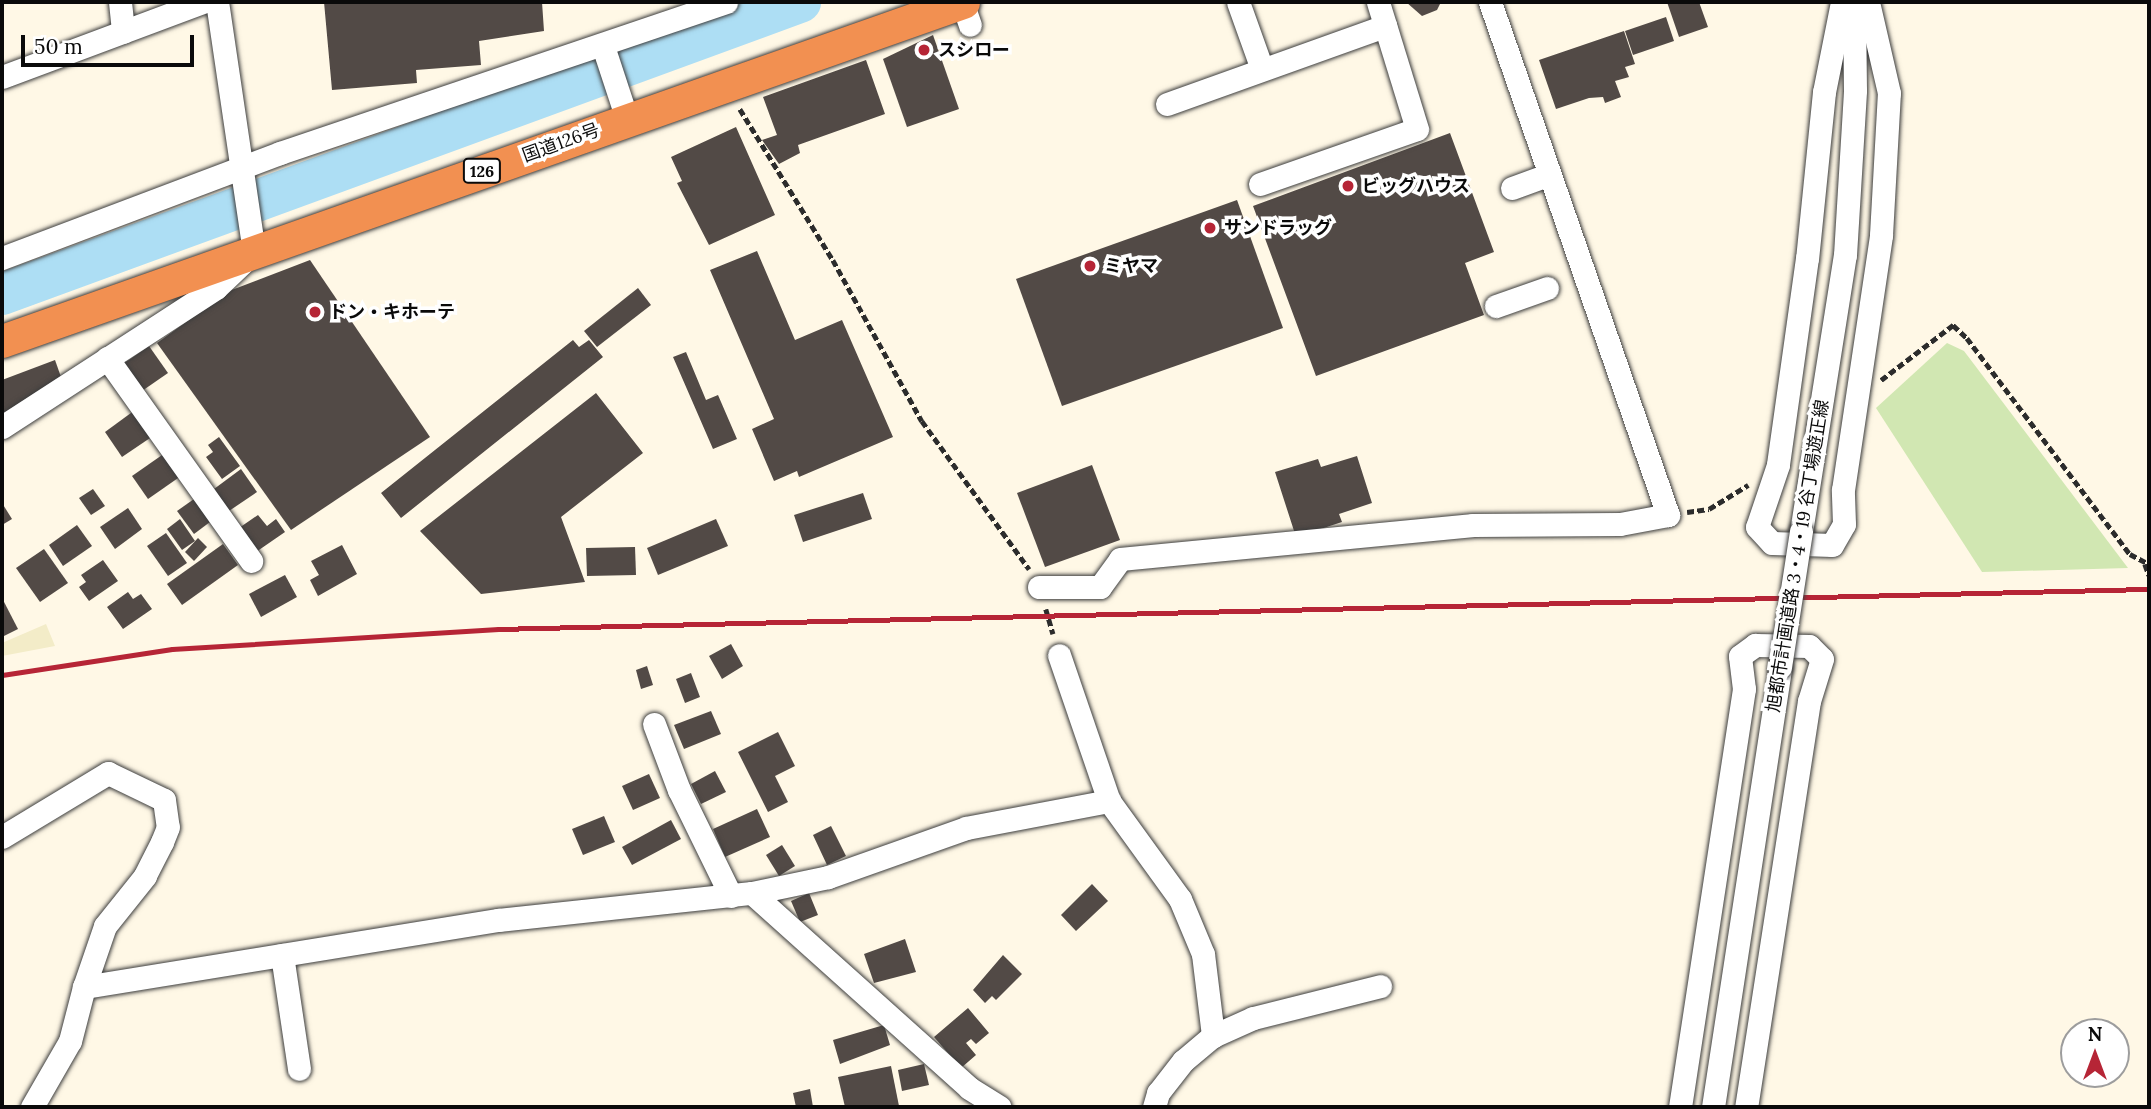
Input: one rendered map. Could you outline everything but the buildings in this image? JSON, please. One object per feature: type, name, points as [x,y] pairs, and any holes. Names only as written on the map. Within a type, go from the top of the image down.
[{"type":"highway","name":"国道126号","points":[[2,341],[252,239],[965,10]]},
{"type":"street","points":[[120,2],[123,32]]},
{"type":"street","points":[[2,77],[203,2]]},
{"type":"street","points":[[2,426],[216,288],[252,239],[217,2]]},
{"type":"street","points":[[2,258],[241,167],[726,2]]},
{"type":"street","points":[[1238,2],[1262,69]]},
{"type":"street","points":[[1260,184],[1417,129],[1378,2]]},
{"type":"street","points":[[1039,587],[1100,587],[1119,559],[1473,525],[1620,524],[1668,515],[1490,2]]},
{"type":"street","points":[[1842,2],[1824,92],[1807,258],[1778,465],[1757,527],[1772,543],[1832,545],[1844,524],[1843,490],[1881,235],[1889,93],[1868,2]]},
{"type":"street","name":"旭都市計画道路 3・4・19 谷丁場遊正線","points":[[1713,1107],[1845,255],[1855,90],[1854,2]]},
{"type":"street","points":[[1167,103],[1385,26]]},
{"type":"street","points":[[603,46],[627,119]]},
{"type":"street","points":[[1512,188],[1550,174]]},
{"type":"street","points":[[1496,306],[1547,288]]},
{"type":"street","points":[[107,358],[251,561]]},
{"type":"street","points":[[1680,1107],[1744,689],[1740,656],[1755,645],[1810,646],[1822,659],[1808,701],[1746,1107]]},
{"type":"street","points":[[1059,655],[1109,801],[1180,899],[1203,954],[1213,1036]]},
{"type":"street","points":[[654,724],[679,790],[742,895],[969,1088],[999,1107]]},
{"type":"street","points":[[2,837],[108,773],[164,800],[168,827],[162,842],[145,876],[105,926],[84,987],[70,1041],[32,1107]]},
{"type":"street","points":[[84,987],[498,920],[742,895],[828,877],[966,828],[1109,801]]},
{"type":"street","points":[[282,955],[299,1069]]},
{"type":"street","points":[[1154,1107],[1158,1093],[1184,1061],[1213,1036],[1253,1018],[1380,986]]},
{"type":"path","points":[[725,85],[833,260],[922,421],[989,509],[1039,587],[1059,655]]},
{"type":"path","points":[[1870,388],[1953,325],[1968,338],[2130,554],[2147,564],[2149,575]]},
{"type":"path","points":[[1668,515],[1709,509],[1752,482]]},
{"type":"shaded area","points":[[46,624],[55,646],[2,656],[2,643]]},
{"type":"green space","points":[[1947,343],[1964,351],[2128,568],[1982,572],[1876,408]]},
{"type":"waterway","points":[[2,294],[800,2]]},
{"type":"railway","points":[[2,675],[172,649],[498,629],[2149,589]]},
{"type":"place","name":"スシロー","points":[[924,50]]},
{"type":"place","name":"ビッグハウス","points":[[1348,186]]},
{"type":"place","name":"サンドラッグ","points":[[1210,228]]},
{"type":"place","name":"ミヤマ","points":[[1090,266]]},
{"type":"place","name":"ドン・キホーテ","points":[[315,312]]}]
